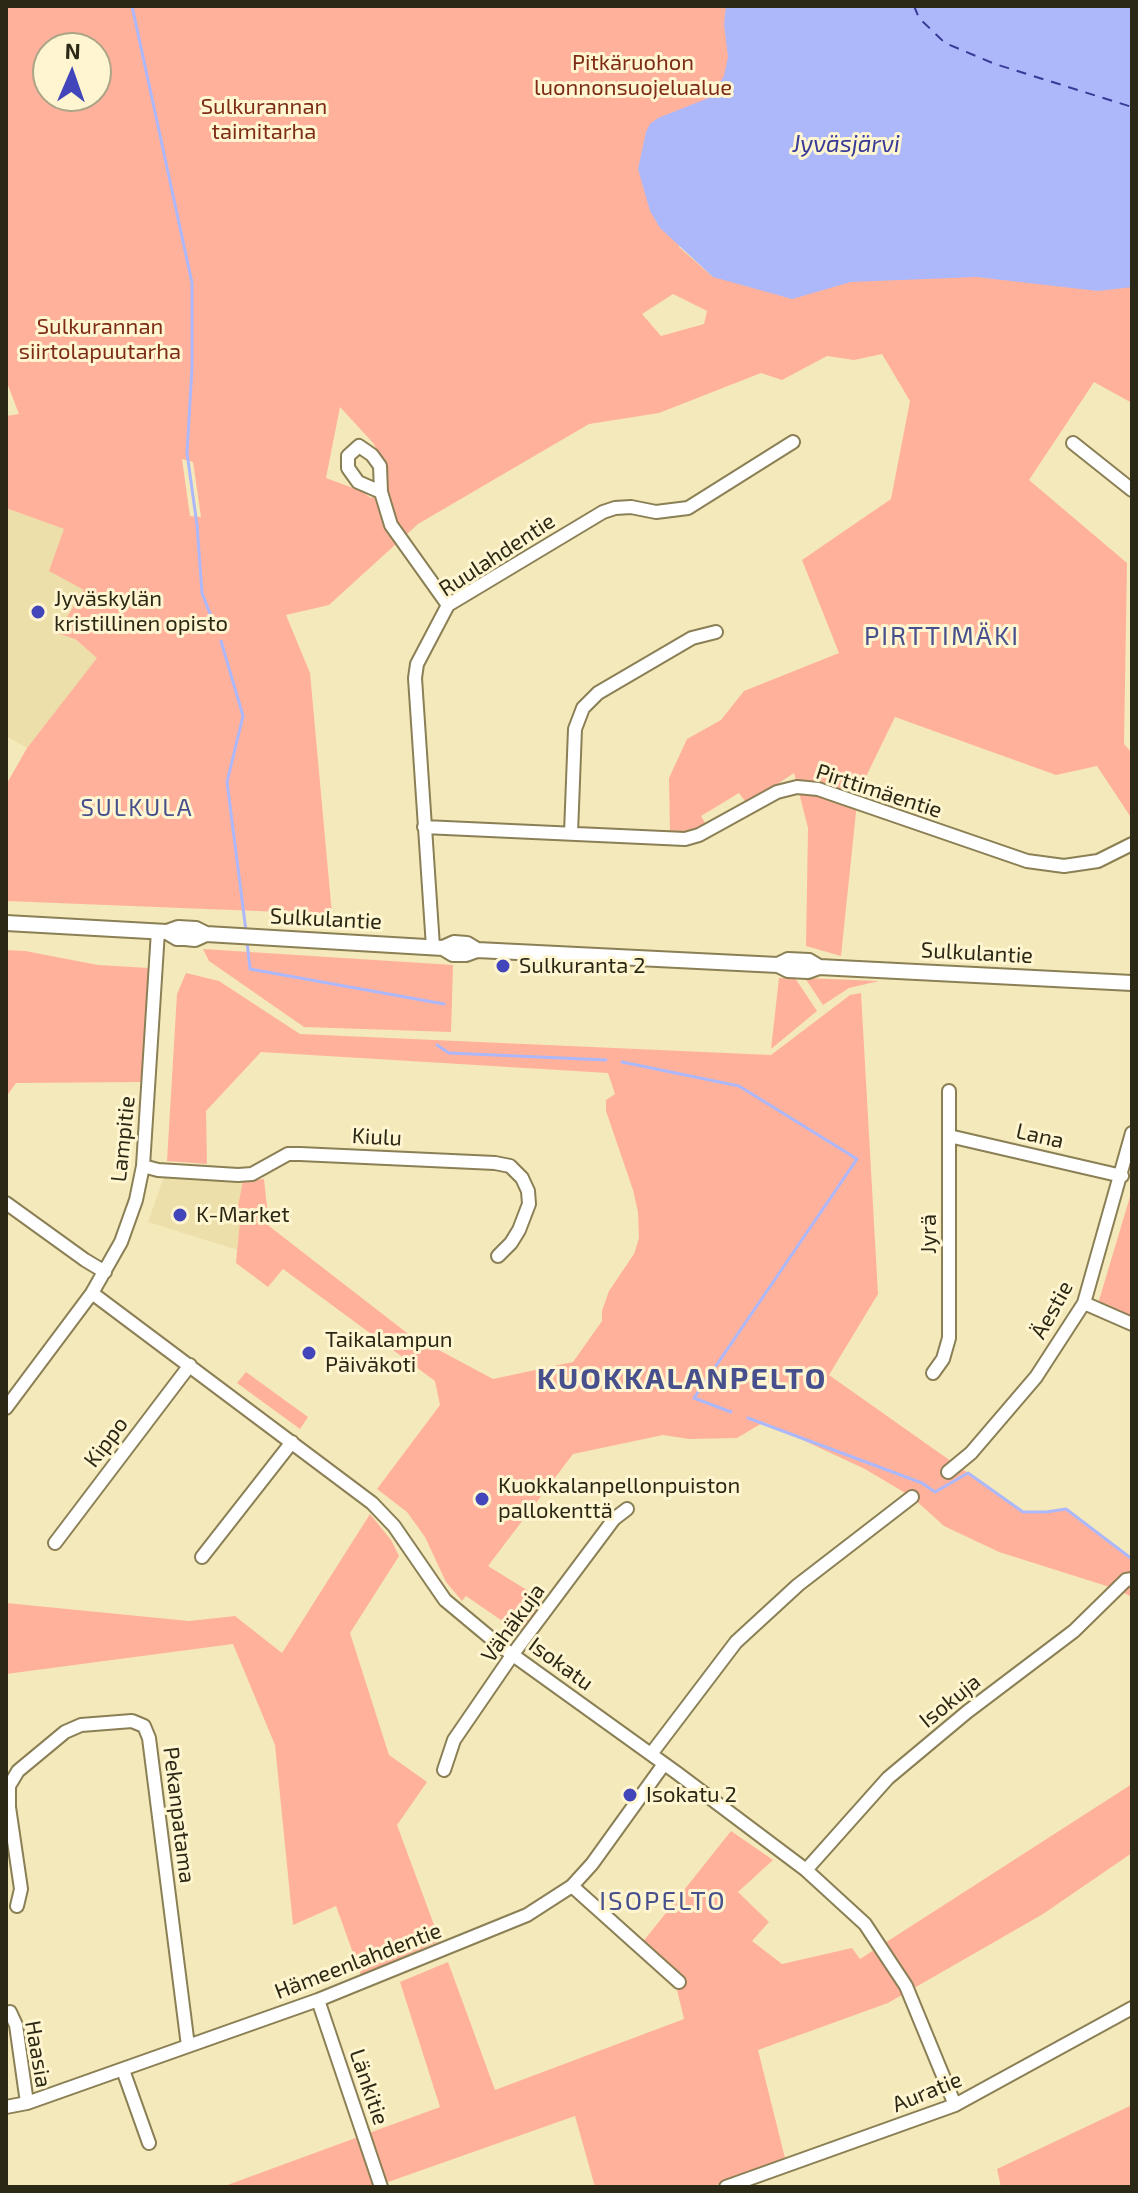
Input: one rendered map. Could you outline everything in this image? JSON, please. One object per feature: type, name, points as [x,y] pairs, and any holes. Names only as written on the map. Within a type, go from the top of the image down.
[{"type":"main road","name":"Sulkulantie","points":[[6,923],[162,932],[177,938],[195,939],[206,934],[438,947],[454,943],[467,944],[477,950],[778,965],[788,960],[799,960],[819,967],[1132,983]]},
{"type":"street","name":"Ruulahdentie","points":[[438,947],[424,827],[415,678],[417,664],[448,605],[603,512],[631,507],[656,512],[688,508],[793,442]]},
{"type":"street","points":[[1073,443],[1132,490]]},
{"type":"street","points":[[381,492],[391,525],[448,605]]},
{"type":"street","points":[[571,833],[575,729],[583,708],[598,693],[692,638],[716,632]]},
{"type":"street","name":"Pirttimäentie","points":[[424,827],[685,839],[699,835],[777,792],[797,787],[818,789],[1027,861],[1064,866],[1098,861],[1132,844]]},
{"type":"street","name":"Lampitie","points":[[6,1408],[92,1293],[121,1242],[136,1200],[143,1166],[162,932]]},
{"type":"street","name":"Jyrä","points":[[933,1373],[943,1359],[949,1338],[949,1091]]},
{"type":"street","name":"Äestie","points":[[948,1472],[971,1453],[1036,1377],[1084,1303],[1132,1133]]},
{"type":"street","name":"Lana","points":[[949,1136],[1122,1176]]},
{"type":"street","name":"Kiulu","points":[[143,1166],[158,1170],[252,1174],[288,1154],[510,1166],[522,1178],[528,1191],[529,1204],[519,1230],[498,1256]]},
{"type":"street","points":[[6,1203],[105,1272]]},
{"type":"street","name":"Isokatu","points":[[92,1293],[372,1503],[394,1526],[445,1600],[513,1654],[806,1870],[865,1924],[906,1986],[955,2105]]},
{"type":"street","points":[[1084,1303],[1132,1324]]},
{"type":"street","name":"Kippo","points":[[55,1543],[190,1365]]},
{"type":"street","points":[[202,1557],[292,1442]]},
{"type":"street","points":[[651,1754],[736,1642],[798,1585],[912,1497]]},
{"type":"street","name":"Vähäkuja","points":[[444,1770],[454,1740],[513,1654],[614,1519],[627,1509]]},
{"type":"street","name":"Isokuja","points":[[806,1870],[888,1778],[967,1712],[1074,1631],[1126,1580],[1132,1579]]},
{"type":"street","name":"Pekanpatama","points":[[8,1807],[9,1786],[18,1771],[65,1732],[81,1725],[132,1721],[144,1726],[149,1738],[188,2046]]},
{"type":"street","name":"Hämeenlahdentie","points":[[6,2107],[27,2103],[318,2000],[527,1915],[572,1886],[592,1864],[664,1764]]},
{"type":"street","points":[[8,1807],[21,1889],[17,1906]]},
{"type":"street","points":[[572,1886],[679,1982]]},
{"type":"street","name":"Länkitie","points":[[318,2000],[381,2187]]},
{"type":"street","name":"Auratie","points":[[726,2187],[955,2105],[1132,2008]]},
{"type":"street","name":"Haasia","points":[[10,2012],[16,2025],[27,2103]]},
{"type":"street","points":[[123,2070],[149,2143]]},
{"type":"shaded area","name":"Jyväskylän kristillinen opisto","points":[[6,508],[64,529],[84,590],[74,639],[98,658],[27,748],[6,736]]},
{"type":"shaded area","points":[[164,1177],[243,1181],[235,1220],[240,1221],[238,1250],[148,1222]]},
{"type":"green space","points":[[6,6],[771,6],[679,247],[713,277],[1132,202],[1132,403],[1094,382],[1029,480],[1127,563],[1124,744],[1132,753],[1132,819],[1097,766],[1056,775],[895,717],[858,793],[841,956],[806,946],[808,828],[794,773],[747,804],[739,793],[701,816],[707,826],[695,831],[670,833],[669,778],[687,739],[721,720],[744,691],[839,653],[802,560],[891,499],[910,401],[882,354],[854,360],[827,356],[782,380],[761,373],[659,413],[589,424],[418,524],[329,605],[286,615],[310,673],[332,914],[6,901],[6,785],[27,748],[97,658],[75,639],[57,633],[84,590],[49,571],[64,529],[6,508],[6,416],[19,414],[6,380]],"holes":[[[673,294],[707,311],[704,324],[661,336],[642,314]],[[340,407],[374,444],[386,476],[387,488],[371,498],[326,478]],[[182,459],[193,462],[201,517],[190,516]]]},
{"type":"green space","points":[[203,949],[453,965],[451,1032],[304,1027],[209,961]]},
{"type":"green space","points":[[6,950],[98,965],[149,968],[142,1082],[16,1083],[6,1097]]},
{"type":"green space","points":[[186,973],[219,981],[300,1034],[771,1055],[850,995],[861,993],[878,1294],[829,1375],[1023,1512],[1066,1509],[1132,1559],[1132,1597],[1116,1589],[999,1552],[944,1526],[912,1497],[865,1469],[764,1422],[737,1438],[689,1439],[663,1435],[573,1454],[488,1566],[543,1600],[521,1634],[466,1596],[462,1601],[446,1582],[425,1537],[407,1512],[377,1489],[440,1405],[435,1381],[283,1269],[268,1287],[236,1263],[240,1221],[235,1221],[243,1181],[264,1179],[269,1226],[407,1333],[493,1379],[573,1362],[602,1321],[609,1291],[634,1254],[639,1238],[633,1190],[606,1111],[606,1100],[615,1094],[608,1073],[261,1052],[206,1111],[207,1164],[167,1161],[177,994]]},
{"type":"green space","points":[[779,978],[795,978],[817,1011],[771,1049]]},
{"type":"green space","points":[[805,978],[879,981],[849,988],[823,1005]]},
{"type":"green space","points":[[1132,1190],[1132,1323],[1097,1307]]},
{"type":"green space","points":[[246,1372],[308,1417],[300,1429],[237,1383]]},
{"type":"green space","points":[[370,1514],[391,1540],[399,1556],[350,1633],[389,1755],[427,1782],[397,1825],[440,1941],[361,1975],[336,1906],[293,1925],[275,1745],[233,1644],[6,1674],[6,1603],[189,1621],[235,1616],[282,1653]]},
{"type":"green space","points":[[1132,1784],[1132,1853],[1043,1914],[888,2003],[758,2050],[785,2158],[711,2187],[595,2187],[575,2116],[374,2187],[222,2187],[440,2107],[400,1982],[448,1962],[495,2090],[684,2019],[677,1990],[686,1980],[642,1943],[731,1831],[773,1860],[738,1892],[769,1922],[752,1941],[782,1964],[852,1948],[860,1959]]},
{"type":"green space","points":[[1132,2105],[1132,2187],[1001,2187],[997,2169]]},
{"type":"water","name":"Jyväsjärvi","points":[[726,6],[1132,6],[1132,287],[1098,291],[976,277],[851,282],[792,299],[713,277],[660,228],[650,211],[638,169],[650,124],[711,97],[724,76],[728,57],[724,24]]},
{"type":"waterway","points":[[132,6],[192,283],[192,367],[187,453],[202,593],[214,624]]},
{"type":"waterway","points":[[221,641],[243,716],[227,782],[246,931]]},
{"type":"waterway","points":[[247,942],[250,969],[444,1004]]},
{"type":"waterway","points":[[437,1045],[449,1053],[606,1060]]},
{"type":"waterway","points":[[622,1062],[739,1086],[857,1159],[694,1398],[731,1412]]},
{"type":"waterway","points":[[748,1418],[922,1483],[935,1492],[968,1473],[1023,1512],[1066,1509],[1132,1559]]},
{"type":"ferry route","points":[[914,6],[919,18],[945,43],[995,64],[1132,107]]},
{"type":"place","name":"Jyväskylän kristillinen opisto","points":[[38,612]]},
{"type":"place","name":"Sulkuranta 2","points":[[503,966]]},
{"type":"place","name":"K-Market","points":[[180,1215]]},
{"type":"place","name":"Taikalampun Päiväkoti","points":[[309,1353]]},
{"type":"place","name":"Kuokkalanpellonpuiston pallokenttä","points":[[482,1499]]},
{"type":"place","name":"Isokatu 2","points":[[630,1795]]},
{"type":"district","name":"PIRTTIMÄKI","points":[[942,636]]},
{"type":"district","name":"SULKULA","points":[[137,808]]},
{"type":"district","name":"KUOKKALANPELTO","points":[[682,1379]]},
{"type":"district","name":"ISOPELTO","points":[[663,1901]]},
{"type":"park label","name":"Pitkäruohon luonnonsuojelualue","points":[[633,76]]},
{"type":"park label","name":"Sulkurannan taimitarha","points":[[264,120]]},
{"type":"park label","name":"Sulkurannan siirtolapuutarha","points":[[100,340]]}]
